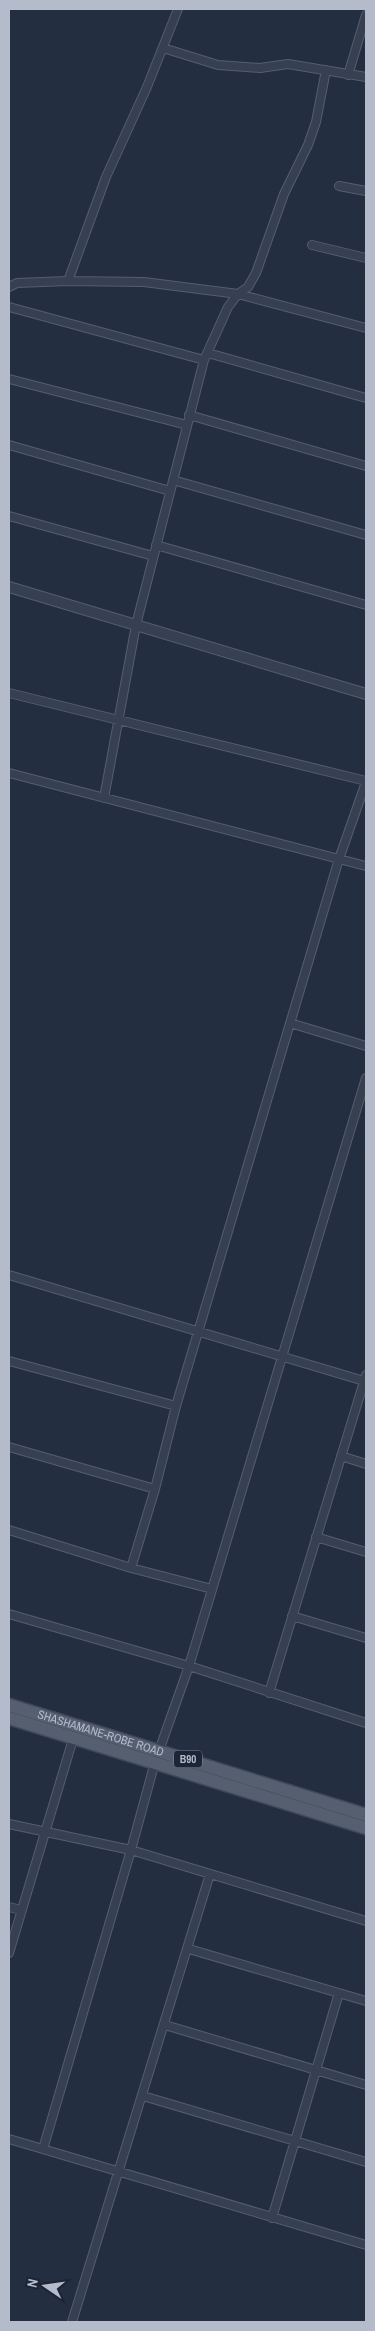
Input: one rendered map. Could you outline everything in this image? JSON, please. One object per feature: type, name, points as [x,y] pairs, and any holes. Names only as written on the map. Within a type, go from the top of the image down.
[{"type":"main road","name":"SHASHAMANE-ROBE ROAD","points":[[9,1704],[366,1828]]},
{"type":"main road","name":"SHASHAMANE-ROBE ROAD","points":[[9,1718],[73,1739],[157,1756],[366,1815]]},
{"type":"street","points":[[68,281],[106,177],[163,48],[178,9]]},
{"type":"street","points":[[348,75],[366,15]]},
{"type":"street","points":[[163,48],[218,65],[260,68],[288,64],[366,77]]},
{"type":"street","points":[[104,798],[136,625],[189,415],[206,357],[228,307],[238,294],[248,287],[256,273],[284,194],[308,145],[316,122],[326,70]]},
{"type":"street","points":[[339,186],[366,191]]},
{"type":"street","points":[[312,245],[366,258]]},
{"type":"street","points":[[9,287],[17,283],[68,281],[144,282],[238,294],[366,328]]},
{"type":"street","points":[[9,307],[366,398]]},
{"type":"street","points":[[9,378],[187,426]]},
{"type":"street","points":[[189,415],[366,466]]},
{"type":"street","points":[[9,445],[170,491]]},
{"type":"street","points":[[173,480],[366,535]]},
{"type":"street","points":[[9,516],[154,556]]},
{"type":"street","points":[[156,545],[366,606]]},
{"type":"street","points":[[9,587],[366,694]]},
{"type":"street","points":[[9,693],[366,782],[339,859],[176,1406],[155,1489],[131,1568]]},
{"type":"street","points":[[9,773],[366,866]]},
{"type":"street","points":[[290,1023],[366,1046]]},
{"type":"street","points":[[43,2149],[132,1850],[157,1756],[189,1666],[366,1078]]},
{"type":"street","points":[[9,1275],[365,1382],[269,1693]]},
{"type":"street","points":[[9,1361],[176,1406]]},
{"type":"street","points":[[9,1447],[155,1489]]},
{"type":"street","points":[[341,1456],[366,1464]]},
{"type":"street","points":[[9,1530],[131,1568],[212,1589]]},
{"type":"street","points":[[316,1537],[366,1552]]},
{"type":"street","points":[[9,1614],[189,1666],[366,1723]]},
{"type":"street","points":[[292,1616],[366,1638]]},
{"type":"street","points":[[9,1953],[73,1739]]},
{"type":"street","points":[[9,1824],[132,1850],[366,1920]]},
{"type":"street","points":[[72,2322],[189,1949],[210,1874]]},
{"type":"street","points":[[9,1907],[21,1910]]},
{"type":"street","points":[[189,1949],[366,2001]]},
{"type":"street","points":[[272,2218],[340,1992]]},
{"type":"street","points":[[165,2025],[366,2085]]},
{"type":"street","points":[[143,2096],[366,2162]]},
{"type":"street","points":[[9,2139],[366,2245]]}]
